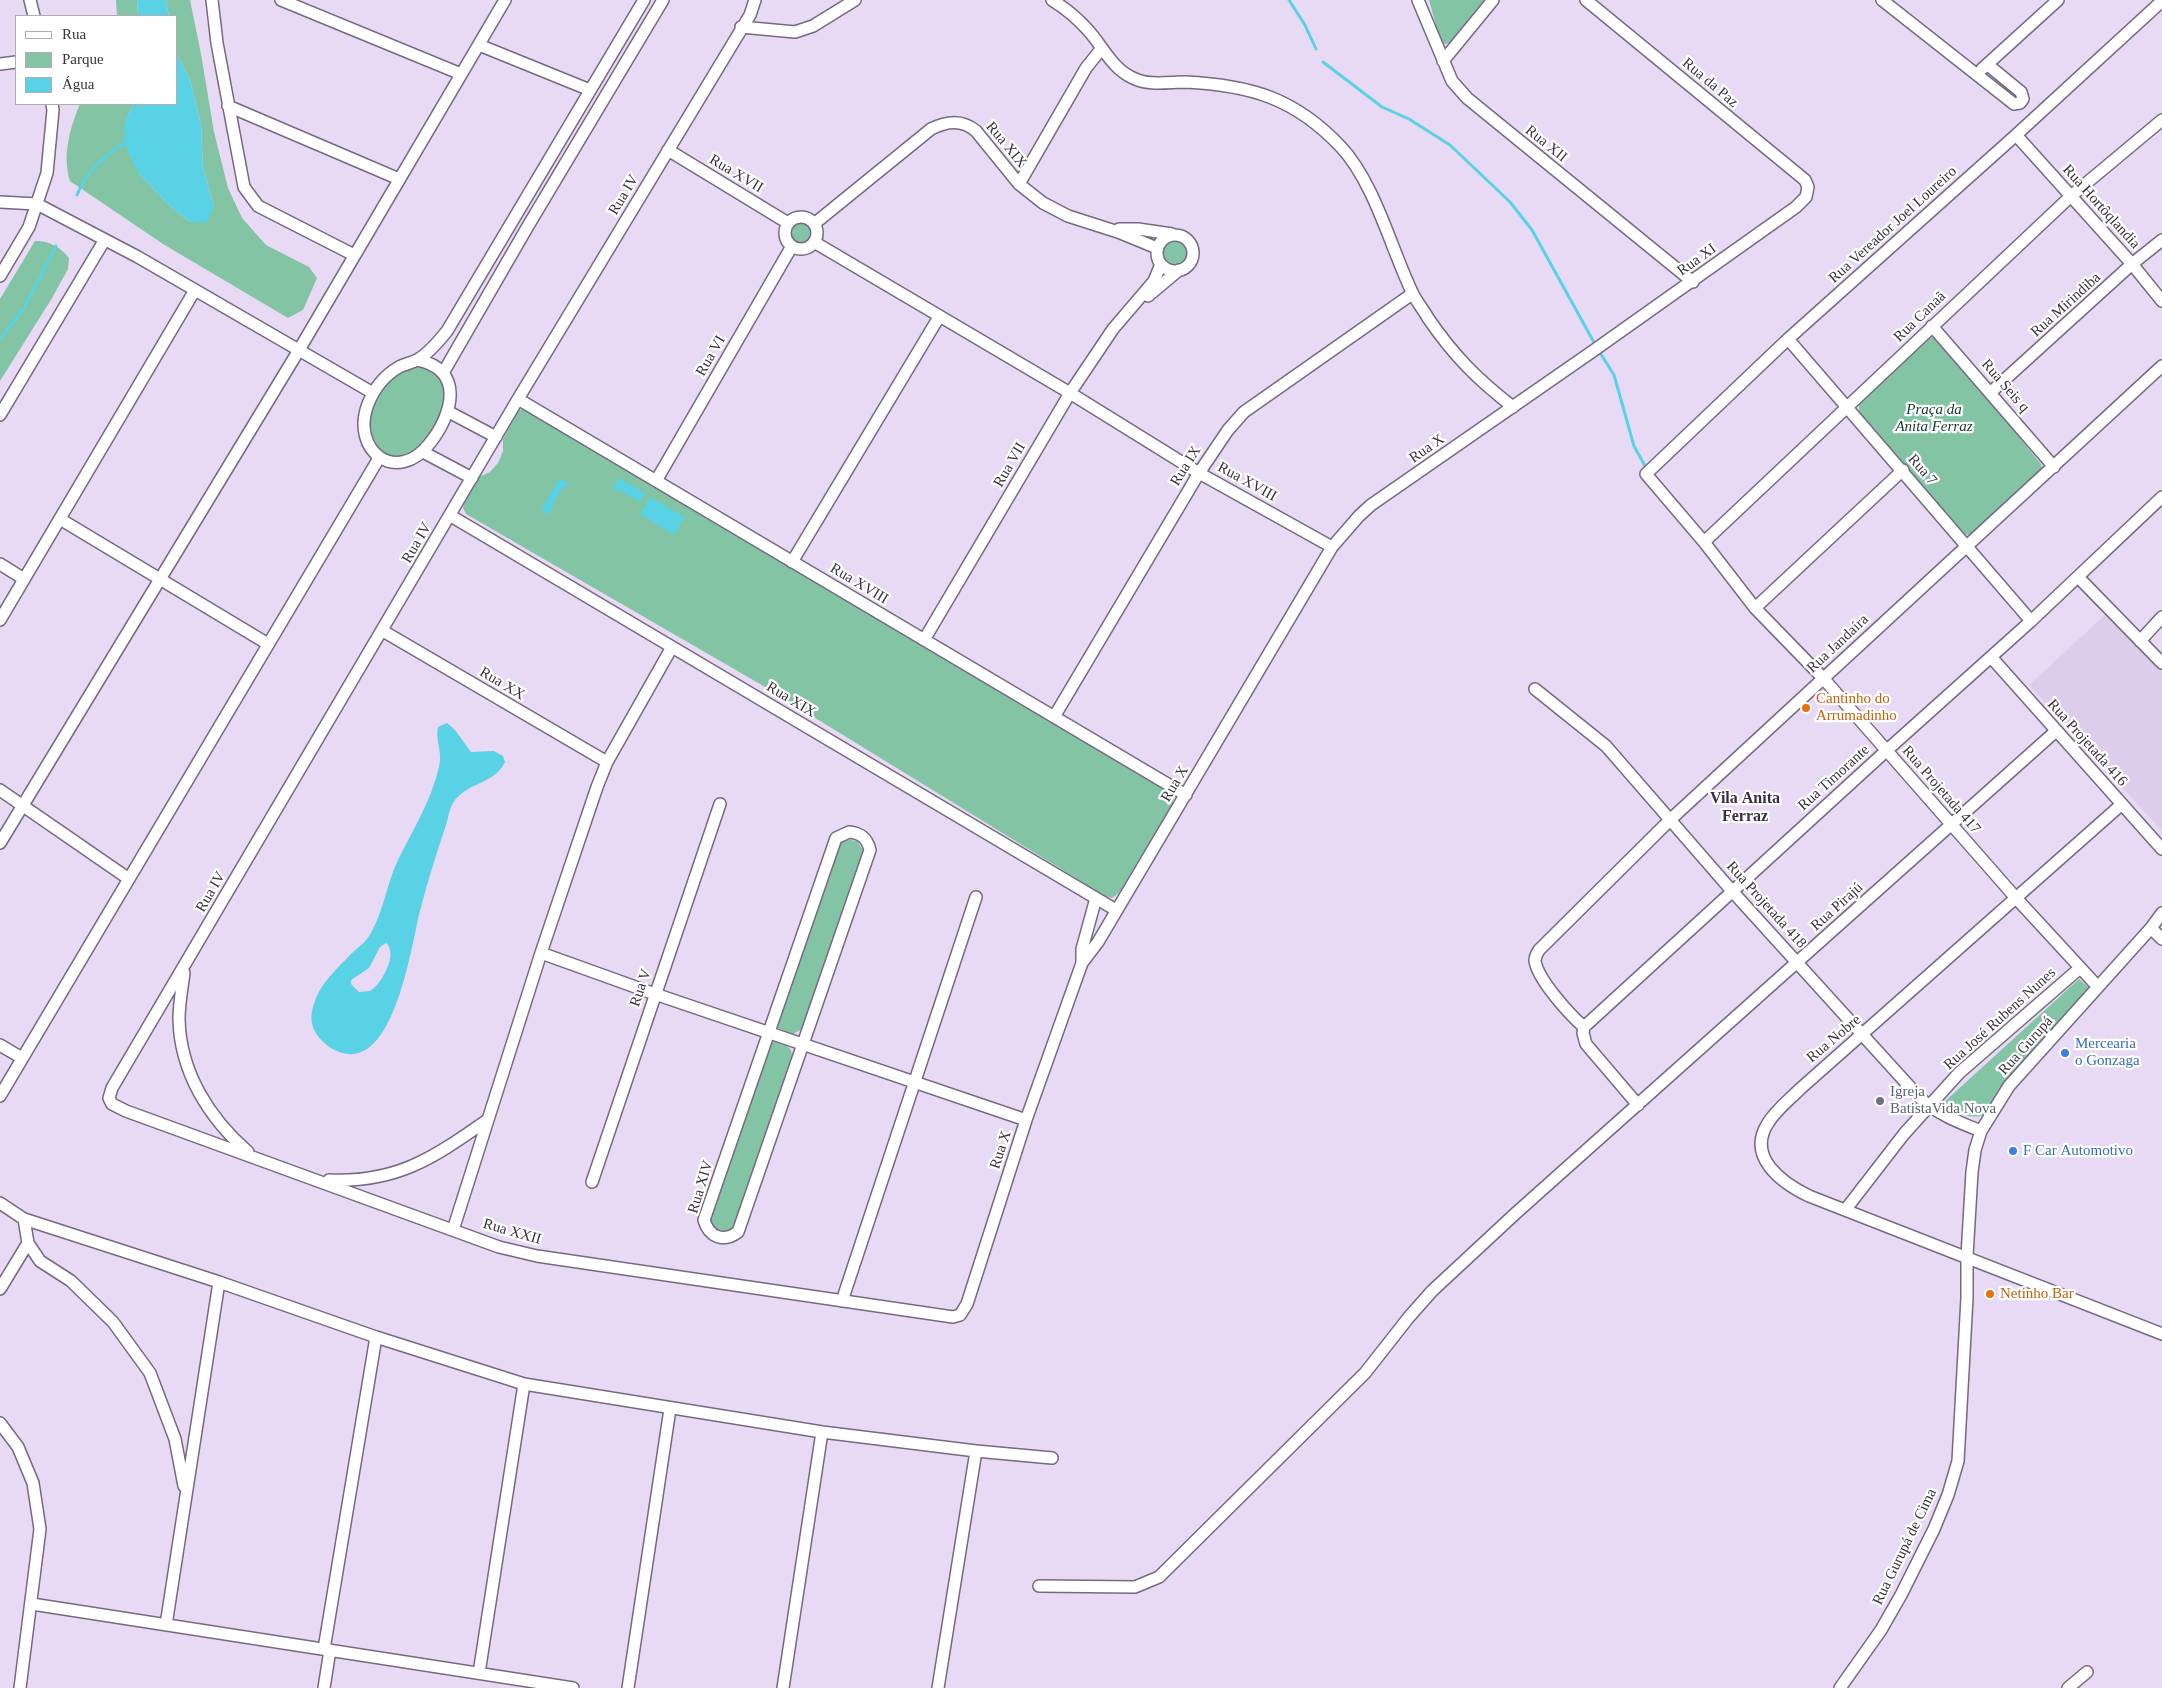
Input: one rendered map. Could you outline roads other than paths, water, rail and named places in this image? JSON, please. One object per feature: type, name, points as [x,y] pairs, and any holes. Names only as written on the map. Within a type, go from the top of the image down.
[{"type":"street","points":[[30,0],[34,15]]},
{"type":"street","points":[[212,0],[217,43],[244,187],[258,206],[354,255]]},
{"type":"street","points":[[281,0],[460,74]]},
{"type":"street","points":[[0,843],[299,350],[505,0]]},
{"type":"street","points":[[417,360],[432,365],[443,373],[450,386],[449,412],[438,433],[423,452],[402,463],[392,463],[379,458],[369,447],[364,422],[368,404],[374,393],[390,374],[399,367],[417,360],[447,331],[644,0]]},
{"type":"street","points":[[443,373],[663,0]]},
{"type":"street","name":"Rua IV","points":[[112,1104],[109,1098],[112,1088],[518,400],[741,27],[750,15],[755,0]]},
{"type":"street","points":[[741,27],[795,32],[813,26],[855,0]]},
{"type":"street","points":[[1052,0],[1087,28],[1126,74],[1139,81],[1224,84],[1255,91],[1287,105],[1315,122],[1343,149],[1360,173],[1412,294],[1452,351],[1479,380],[1513,407]]},
{"type":"street","name":"Rua XII","points":[[1418,0],[1452,81],[1468,98],[1692,282]]},
{"type":"street","points":[[1443,61],[1493,0]]},
{"type":"street","name":"Rua da Paz","points":[[1586,0],[1805,180],[1808,187],[1807,193]]},
{"type":"street","points":[[1882,0],[2014,104],[2020,103],[2023,99],[2021,92],[1988,65]]},
{"type":"street","points":[[1977,74],[2058,0]]},
{"type":"street","name":"Rua Vereador Joel Loureiro","points":[[1646,474],[1788,339],[2016,135],[2162,1]]},
{"type":"street","points":[[479,45],[590,90]]},
{"type":"street","points":[[1019,184],[1086,68],[1102,48]]},
{"type":"street","points":[[0,64],[15,62]]},
{"type":"street","points":[[0,276],[29,227],[47,173],[52,105]]},
{"type":"street","points":[[228,106],[399,179]]},
{"type":"street","name":"Rua Canaã","points":[[1704,542],[2071,196],[2162,120]]},
{"type":"street","name":"Rua XIX","points":[[814,224],[931,129],[949,122],[962,123],[976,131],[1019,184],[1030,194],[1059,212],[1157,248]]},
{"type":"street","name":"Rua Hortôqlandia","points":[[2016,135],[2132,264],[2162,301]]},
{"type":"street","name":"Rua XVII","points":[[668,150],[788,223]]},
{"type":"street","name":"Rua XI","points":[[1597,349],[1802,203],[1807,193]]},
{"type":"street","points":[[0,202],[37,204],[195,290],[374,393]]},
{"type":"street","points":[[796,217],[801,217],[814,224],[816,233],[814,242],[801,249],[792,246],[785,238],[785,228],[796,217]]},
{"type":"street","name":"Rua XIX","points":[[1109,229],[1138,229],[1173,234]]},
{"type":"street","points":[[1129,311],[1179,270],[1186,267],[1191,261],[1193,250],[1190,242],[1184,237],[1173,234],[1162,239],[1157,248],[1157,256],[1161,264],[1168,270],[1179,270]]},
{"type":"street","name":"Rua Mirindiba","points":[[1991,392],[2132,264],[2162,240]]},
{"type":"street","points":[[0,415],[104,241]]},
{"type":"street","name":"Rua XVIII","points":[[814,242],[1070,393],[1199,472],[1332,547]]},
{"type":"street","name":"Rua VI","points":[[656,481],[792,246]]},
{"type":"street","points":[[1129,311],[1154,281],[1161,264]]},
{"type":"street","points":[[0,620],[195,290]]},
{"type":"street","name":"Rua IX","points":[[1054,717],[1199,472],[1228,430],[1244,412],[1412,294]]},
{"type":"street","name":"Rua VII","points":[[924,640],[1070,393],[1113,329],[1129,311]]},
{"type":"street","points":[[792,562],[939,317]]},
{"type":"street","name":"Rua Seis q","points":[[1932,326],[2054,467]]},
{"type":"street","name":"Rua 7","points":[[1788,339],[2031,621]]},
{"type":"street","name":"Rua X","points":[[923,1314],[953,1317],[964,1310],[1026,1120],[1082,963],[1091,952],[1186,795],[1332,547],[1359,516],[1372,505],[1597,349]]},
{"type":"street","name":"Rua Jandaíra","points":[[1588,1023],[1567,1010],[1542,977],[1535,961],[1539,950],[1670,819],[2162,366]]},
{"type":"street","name":"Rua XVIII","points":[[518,400],[1186,795]]},
{"type":"street","points":[[449,412],[496,437]]},
{"type":"street","points":[[423,452],[472,478]]},
{"type":"street","points":[[0,1096],[379,458]]},
{"type":"street","points":[[1755,608],[1902,470]]},
{"type":"street","name":"Rua Projetada 417","points":[[1646,474],[1704,542],[1755,608],[1823,678],[1951,825],[2098,987]]},
{"type":"street","name":"Rua Timorante","points":[[1588,1023],[2031,621],[2162,497]]},
{"type":"street","name":"Rua XIX","points":[[450,516],[1116,910]]},
{"type":"street","points":[[60,519],[268,644]]},
{"type":"street","points":[[0,564],[24,579]]},
{"type":"street","points":[[2078,576],[2162,663]]},
{"type":"street","points":[[2140,641],[2162,617]]},
{"type":"street","name":"Rua XX","points":[[383,631],[607,762]]},
{"type":"street","points":[[453,1230],[486,1121],[541,953],[607,762],[672,647]]},
{"type":"street","name":"Rua Projetada 416","points":[[1991,657],[2162,849]]},
{"type":"street","name":"Rua Projetada 418","points":[[1536,689],[1606,746],[1732,891],[1928,1105],[1949,1118],[1980,1131]]},
{"type":"street","name":"Rua Pirajú","points":[[1039,1586],[1135,1587],[1159,1577],[1365,1373],[1432,1291],[1516,1213],[2056,732]]},
{"type":"street","points":[[0,790],[129,879]]},
{"type":"street","name":"Rua V","points":[[592,1182],[654,994],[720,804]]},
{"type":"street","name":"Rua Nobre","points":[[2122,804],[1863,1036],[1820,1070],[1773,1116],[1764,1129],[1760,1144],[1763,1158],[1767,1164],[1787,1183],[1810,1196],[2162,1334]]},
{"type":"street","name":"Rua XIV","points":[[849,832],[857,833],[863,837],[870,850],[802,1045],[738,1232],[732,1236],[717,1237],[710,1233],[704,1220],[768,1034],[836,838],[849,832]]},
{"type":"street","points":[[842,1302],[976,897]]},
{"type":"street","points":[[1082,963],[1082,949],[1096,898]]},
{"type":"street","name":"Rua Gurupá","points":[[1967,1256],[1973,1159],[1980,1131],[2010,1086],[2151,928],[2162,913]]},
{"type":"street","points":[[2151,928],[2162,939]]},
{"type":"street","points":[[541,953],[768,1034],[1026,1120]]},
{"type":"street","points":[[185,966],[179,1019],[184,1058],[211,1113],[231,1137],[253,1157]]},
{"type":"street","name":"Rua José Rubens Nunes","points":[[1846,1209],[1928,1105],[1966,1067],[2080,968]]},
{"type":"street","points":[[1588,1023],[1583,1033],[1586,1044],[1638,1105]]},
{"type":"street","points":[[0,1045],[22,1058]]},
{"type":"street","name":"Rua XXII","points":[[112,1104],[126,1111],[499,1247],[537,1256],[923,1314]]},
{"type":"street","points":[[317,1180],[361,1180],[384,1176],[418,1165],[448,1148],[486,1121]]},
{"type":"street","points":[[0,1203],[24,1219],[219,1282],[376,1337],[524,1384],[822,1432],[976,1451],[1052,1458]]},
{"type":"street","points":[[24,1219],[28,1243],[40,1261],[71,1281],[113,1322],[150,1373],[175,1439],[186,1494]]},
{"type":"street","points":[[0,1289],[28,1243]]},
{"type":"street","name":"Rua Gurupá de Cima","points":[[1840,1688],[1881,1630],[1901,1595],[1934,1529],[1948,1495],[1958,1461],[1967,1298],[1967,1256]]},
{"type":"street","points":[[166,1624],[219,1282]]},
{"type":"street","points":[[324,1688],[327,1650],[376,1337]]},
{"type":"street","points":[[479,1673],[524,1384]]},
{"type":"street","points":[[628,1688],[670,1408]]},
{"type":"street","points":[[0,1423],[18,1447],[33,1483],[40,1528],[20,1688]]},
{"type":"street","points":[[783,1688],[822,1432]]},
{"type":"street","points":[[938,1688],[976,1451]]},
{"type":"street","points":[[32,1604],[573,1688]]},
{"type":"street","points":[[2068,1688],[2087,1672]]},
{"type":"water","points":[[137,0],[166,0],[169,15],[138,15]]},
{"type":"water","points":[[178,57],[190,80],[201,125],[203,167],[214,207],[206,223],[190,222],[170,206],[139,174],[124,143],[125,121],[133,105],[178,105]]},
{"type":"water","points":[[560,478],[569,484],[566,487],[564,486],[550,509],[552,511],[550,515],[541,510]]},
{"type":"water","points":[[619,478],[645,493],[640,502],[619,490],[612,490]]},
{"type":"water","points":[[650,497],[685,517],[674,535],[640,514]]},
{"type":"water","points":[[447,723],[455,730],[471,752],[494,751],[503,756],[505,762],[494,775],[465,791],[452,805],[423,901],[404,979],[384,1030],[370,1047],[352,1054],[331,1048],[325,1044],[314,1029],[311,1017],[314,1004],[320,989],[341,964],[366,941],[376,923],[394,869],[436,780],[440,761],[437,737],[438,727]],"holes":[[[386,943],[391,954],[390,961],[379,982],[370,991],[359,992],[351,984],[351,980],[369,968],[380,947]]]},
{"type":"waterway","points":[[1289,0],[1305,25],[1316,49]]},
{"type":"waterway","points":[[1323,62],[1382,107],[1409,119],[1450,145],[1510,202],[1532,230],[1596,346]]},
{"type":"waterway","points":[[77,195],[91,172],[103,159],[124,143]]},
{"type":"waterway","points":[[0,339],[23,310],[56,246]]},
{"type":"waterway","points":[[1599,351],[1614,375],[1634,446],[1645,466]]},
{"type":"place","name":"Cantinho do Arrumadinho","points":[[1806,708]]},
{"type":"place","name":"Mercearia o Gonzaga","points":[[2065,1053]]},
{"type":"place","name":"Igreja BatistaVida Nova","points":[[1880,1101]]},
{"type":"place","name":"F Car Automotivo","points":[[2013,1151]]},
{"type":"place","name":"Netinho Bar","points":[[1990,1294]]},
{"type":"district","name":"Vila Anita Ferraz","points":[[1745,808]]},
{"type":"park label","name":"Praça da Anita Ferraz","points":[[1934,418]]}]
